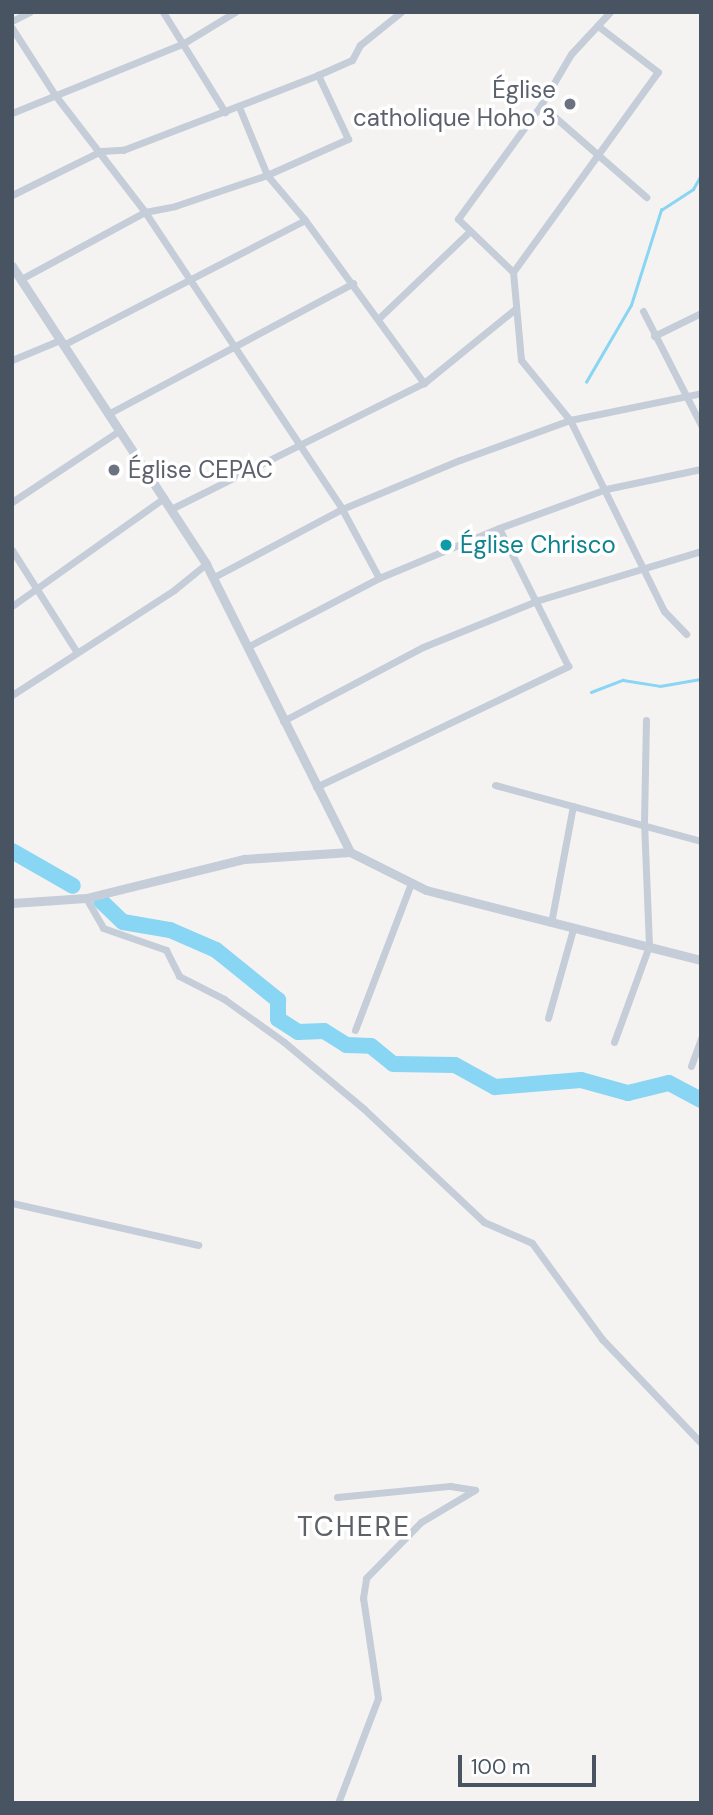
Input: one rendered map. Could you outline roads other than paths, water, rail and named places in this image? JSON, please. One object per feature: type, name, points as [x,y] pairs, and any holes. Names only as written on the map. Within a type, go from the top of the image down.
[{"type":"street","points":[[12,22],[30,12]]},
{"type":"street","points":[[163,12],[225,112]]},
{"type":"street","points":[[12,113],[184,43],[235,12]]},
{"type":"street","points":[[513,272],[468,233],[458,219],[541,105],[571,54],[610,12]]},
{"type":"street","points":[[12,195],[101,151],[123,150],[239,107],[352,60],[360,45],[399,13]]},
{"type":"street","points":[[598,26],[658,72],[600,157],[513,272],[521,360],[570,420],[645,566],[664,611],[686,634]]},
{"type":"street","points":[[12,28],[55,95],[101,151],[145,212],[342,509],[379,578]]},
{"type":"street","points":[[318,75],[348,139],[267,175],[175,206],[145,212],[16,273],[214,577],[350,852]]},
{"type":"street","points":[[541,105],[646,197]]},
{"type":"street","points":[[239,107],[267,175],[353,283],[424,383]]},
{"type":"street","points":[[12,360],[62,342],[190,282],[305,220]]},
{"type":"street","points":[[379,318],[468,233]]},
{"type":"street","points":[[108,414],[353,283]]},
{"type":"street","points":[[171,509],[424,383],[515,309]]},
{"type":"street","points":[[643,312],[701,425]]},
{"type":"street","points":[[654,336],[701,313]]},
{"type":"street","points":[[214,577],[342,509],[570,420],[701,393]]},
{"type":"street","points":[[12,502],[119,431]]},
{"type":"street","points":[[249,646],[379,578],[499,528],[606,489],[701,469]]},
{"type":"street","points":[[12,606],[164,498]]},
{"type":"street","points":[[317,787],[568,666],[539,600],[499,528]]},
{"type":"street","points":[[12,550],[76,651]]},
{"type":"street","points":[[283,721],[423,648],[539,600],[701,551]]},
{"type":"street","points":[[12,695],[76,651],[174,590],[206,564]]},
{"type":"street","points":[[614,1042],[649,946],[644,823],[646,720]]},
{"type":"street","points":[[495,786],[644,823],[701,841]]},
{"type":"street","points":[[551,923],[573,806]]},
{"type":"street","points":[[12,903],[86,898],[244,859],[350,852],[411,883],[573,929],[701,960]]},
{"type":"street","points":[[355,1030],[411,883]]},
{"type":"street","points":[[86,898],[103,928],[166,950],[179,976],[223,999],[284,1042],[364,1109],[484,1222],[532,1243],[602,1339],[701,1443]]},
{"type":"street","points":[[548,1018],[573,929]]},
{"type":"street","points":[[691,1066],[701,1038]]},
{"type":"street","points":[[12,1203],[198,1245]]},
{"type":"street","points":[[337,1497],[450,1486],[475,1490],[421,1522],[366,1578],[363,1598],[378,1698],[338,1803]]},
{"type":"waterway","points":[[586,382],[631,305],[661,210],[693,189],[701,175]]},
{"type":"waterway","points":[[591,692],[623,680],[660,686],[701,679]]},
{"type":"waterway","points":[[12,851],[73,886]]},
{"type":"waterway","points":[[101,901],[123,922],[170,930],[216,950],[278,1000],[278,1019],[298,1032],[324,1031],[346,1045],[371,1046],[393,1064],[455,1065],[495,1087],[581,1080],[628,1093],[669,1083],[701,1100]]},
{"type":"place","name":"Église catholique Hoho 3","points":[[570,104]]},
{"type":"place","name":"Église CEPAC","points":[[114,470]]},
{"type":"place","name":"Église Chrisco","points":[[446,545]]},
{"type":"district","name":"TCHERE","points":[[354,1527]]}]
